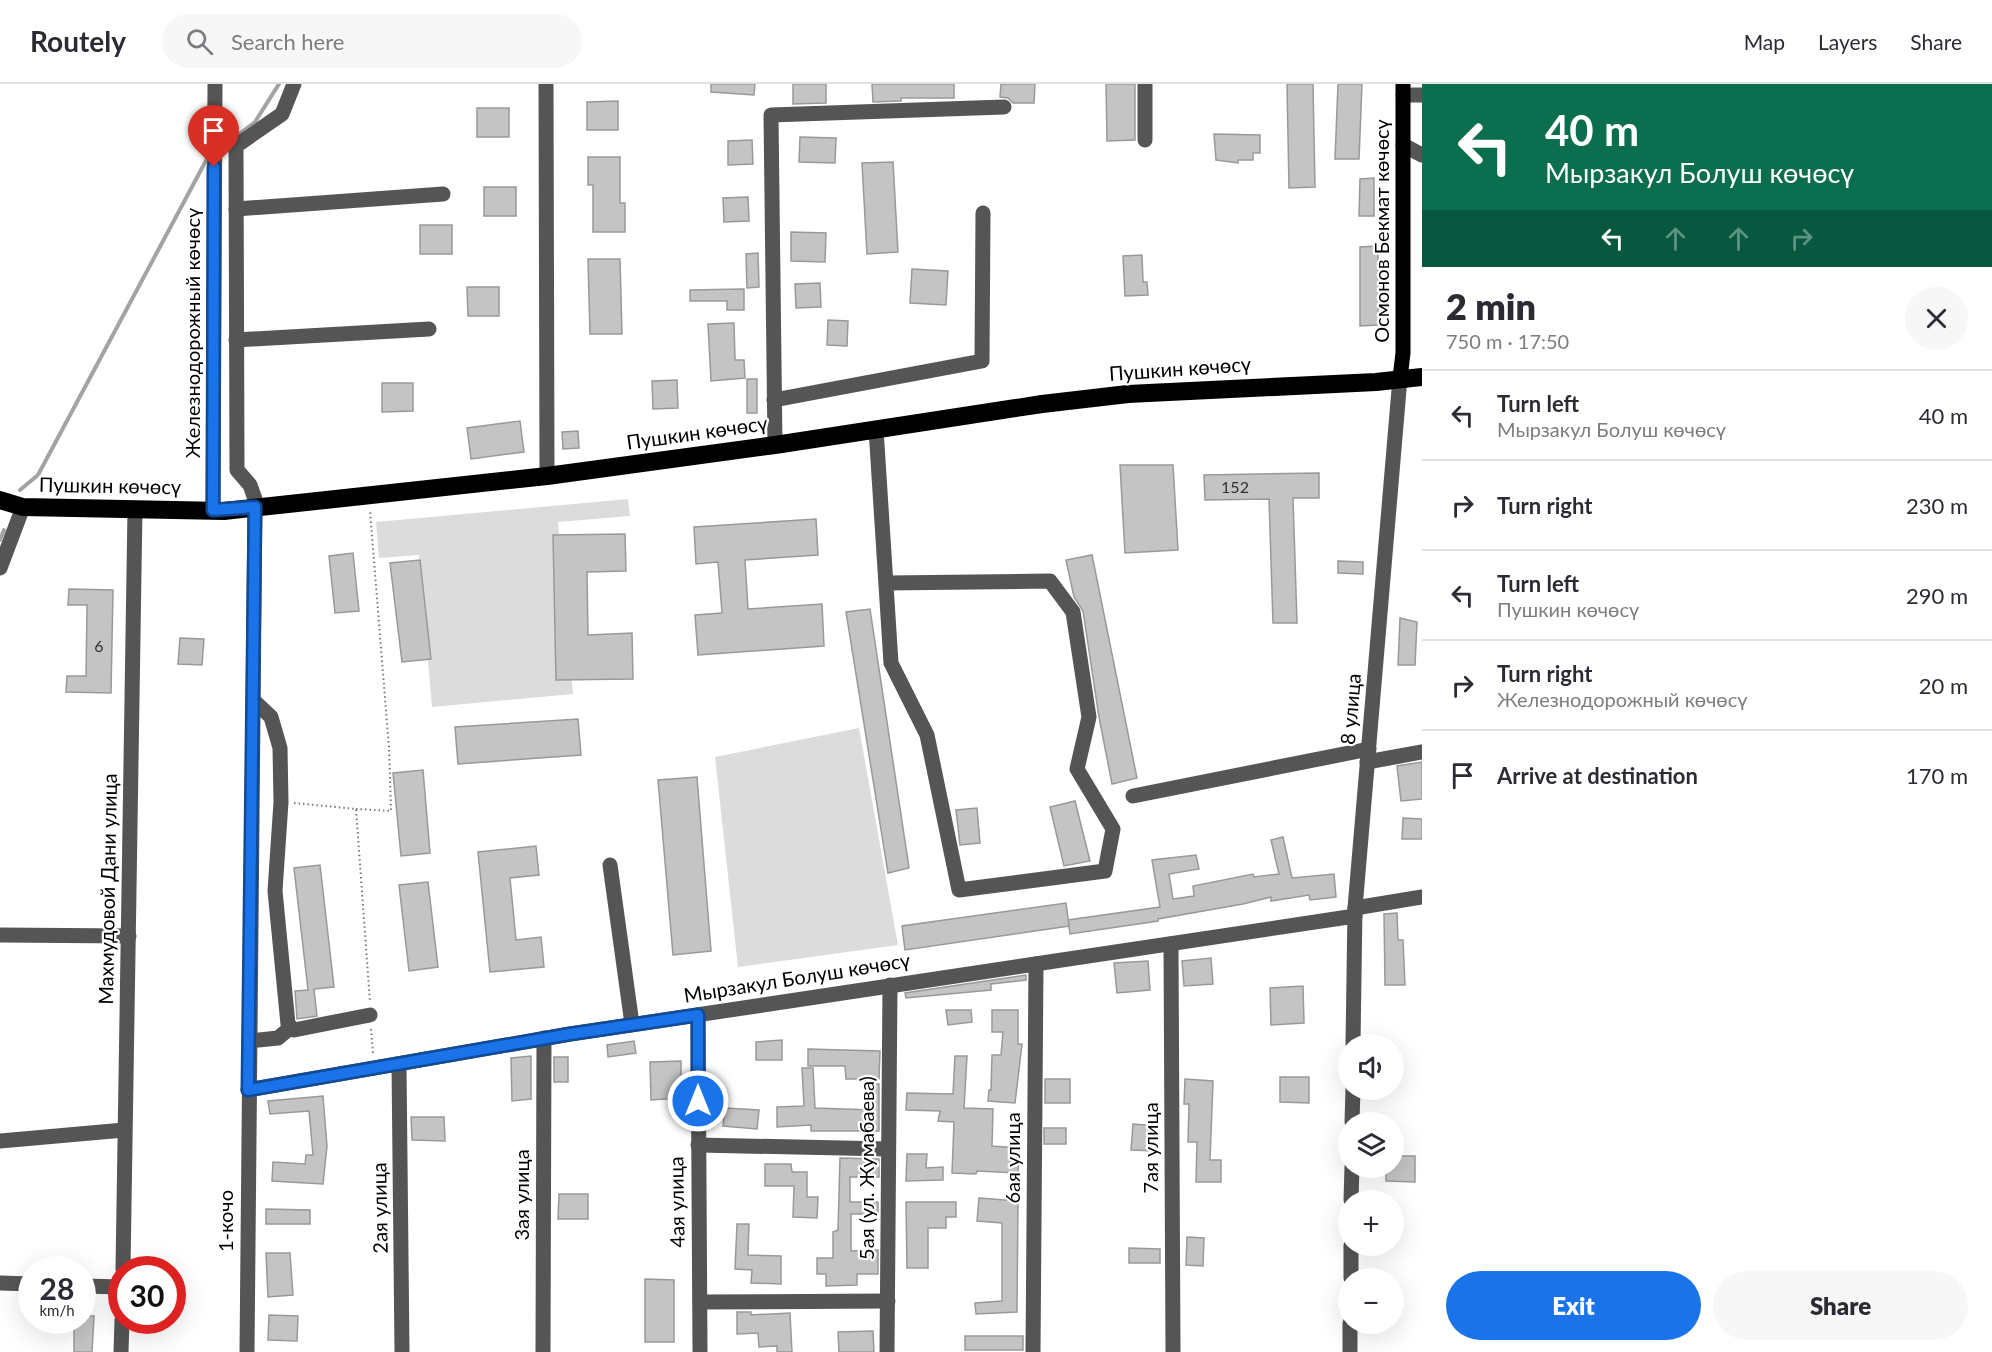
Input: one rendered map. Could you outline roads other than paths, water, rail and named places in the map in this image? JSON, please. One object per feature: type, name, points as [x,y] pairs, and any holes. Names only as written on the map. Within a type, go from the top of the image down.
[{"type":"highway","name":"Пушкин көчөсү","points":[[0,500],[23,507],[213,510],[255,507],[547,476],[775,445],[1042,404],[1128,394],[1376,382],[1422,377]]},
{"type":"main road","name":"Осмонов Бекмат көчөсү","points":[[1400,378],[1403,353],[1403,89]]},
{"type":"street","name":"Железнодорожный көчөсү","points":[[213,510],[216,84]]},
{"type":"street","points":[[255,507],[250,485],[237,470],[236,146],[282,114],[294,84]]},
{"type":"street","points":[[546,84],[547,476]]},
{"type":"street","points":[[1145,84],[1145,140]]},
{"type":"street","points":[[1403,89],[1422,96]]},
{"type":"street","points":[[775,445],[771,115],[1004,107]]},
{"type":"street","points":[[1403,145],[1422,154]]},
{"type":"street","points":[[236,209],[444,194]]},
{"type":"street","points":[[774,400],[982,361],[983,213]]},
{"type":"street","points":[[237,340],[429,329]]},
{"type":"street","name":"8 улица","points":[[1353,1034],[1355,912],[1400,378]]},
{"type":"street","points":[[876,429],[891,663],[927,735],[959,890],[1105,871],[1113,829],[1077,770],[1089,717],[1073,612],[1050,581],[887,583]]},
{"type":"street","points":[[0,568],[23,507]]},
{"type":"street","name":"1-кочо","points":[[247,1352],[255,507]]},
{"type":"street","name":"Махмудовой Дани улица","points":[[123,1256],[135,509]]},
{"type":"street","points":[[253,700],[271,717],[280,748],[280,802],[275,891],[290,1028]]},
{"type":"street","points":[[1133,796],[1368,756],[1422,752]]},
{"type":"street","points":[[610,865],[633,1024]]},
{"type":"street","name":"Мырзакул Болуш көчөсү","points":[[248,1090],[544,1038],[1171,944],[1355,912],[1422,897]]},
{"type":"street","points":[[0,934],[129,936]]},
{"type":"street","name":"7ая улица","points":[[1171,944],[1173,1352]]},
{"type":"street","name":"6ая улица","points":[[1033,1352],[1036,964]]},
{"type":"street","name":"5ая (ул. Жумабаева)","points":[[887,1352],[890,985]]},
{"type":"street","points":[[249,1041],[278,1038],[290,1028],[370,1015]]},
{"type":"street","name":"4ая улица","points":[[698,1015],[700,1352]]},
{"type":"street","name":"3ая улица","points":[[543,1352],[544,1038]]},
{"type":"street","name":"2ая улица","points":[[399,1064],[402,1352]]},
{"type":"street","points":[[0,1141],[124,1130]]},
{"type":"street","points":[[698,1144],[888,1149]]},
{"type":"street","points":[[0,1283],[18,1284]]},
{"type":"street","points":[[700,1302],[888,1301]]},
{"type":"street","points":[[121,1352],[122,1334]]},
{"type":"street","points":[[1350,1334],[1350,1352]]},
{"type":"waterway","points":[[238,135],[255,122],[279,84]]},
{"type":"waterway","points":[[20,490],[38,475],[209,155]]},
{"type":"waterway","points":[[0,540],[4,530]]}]
